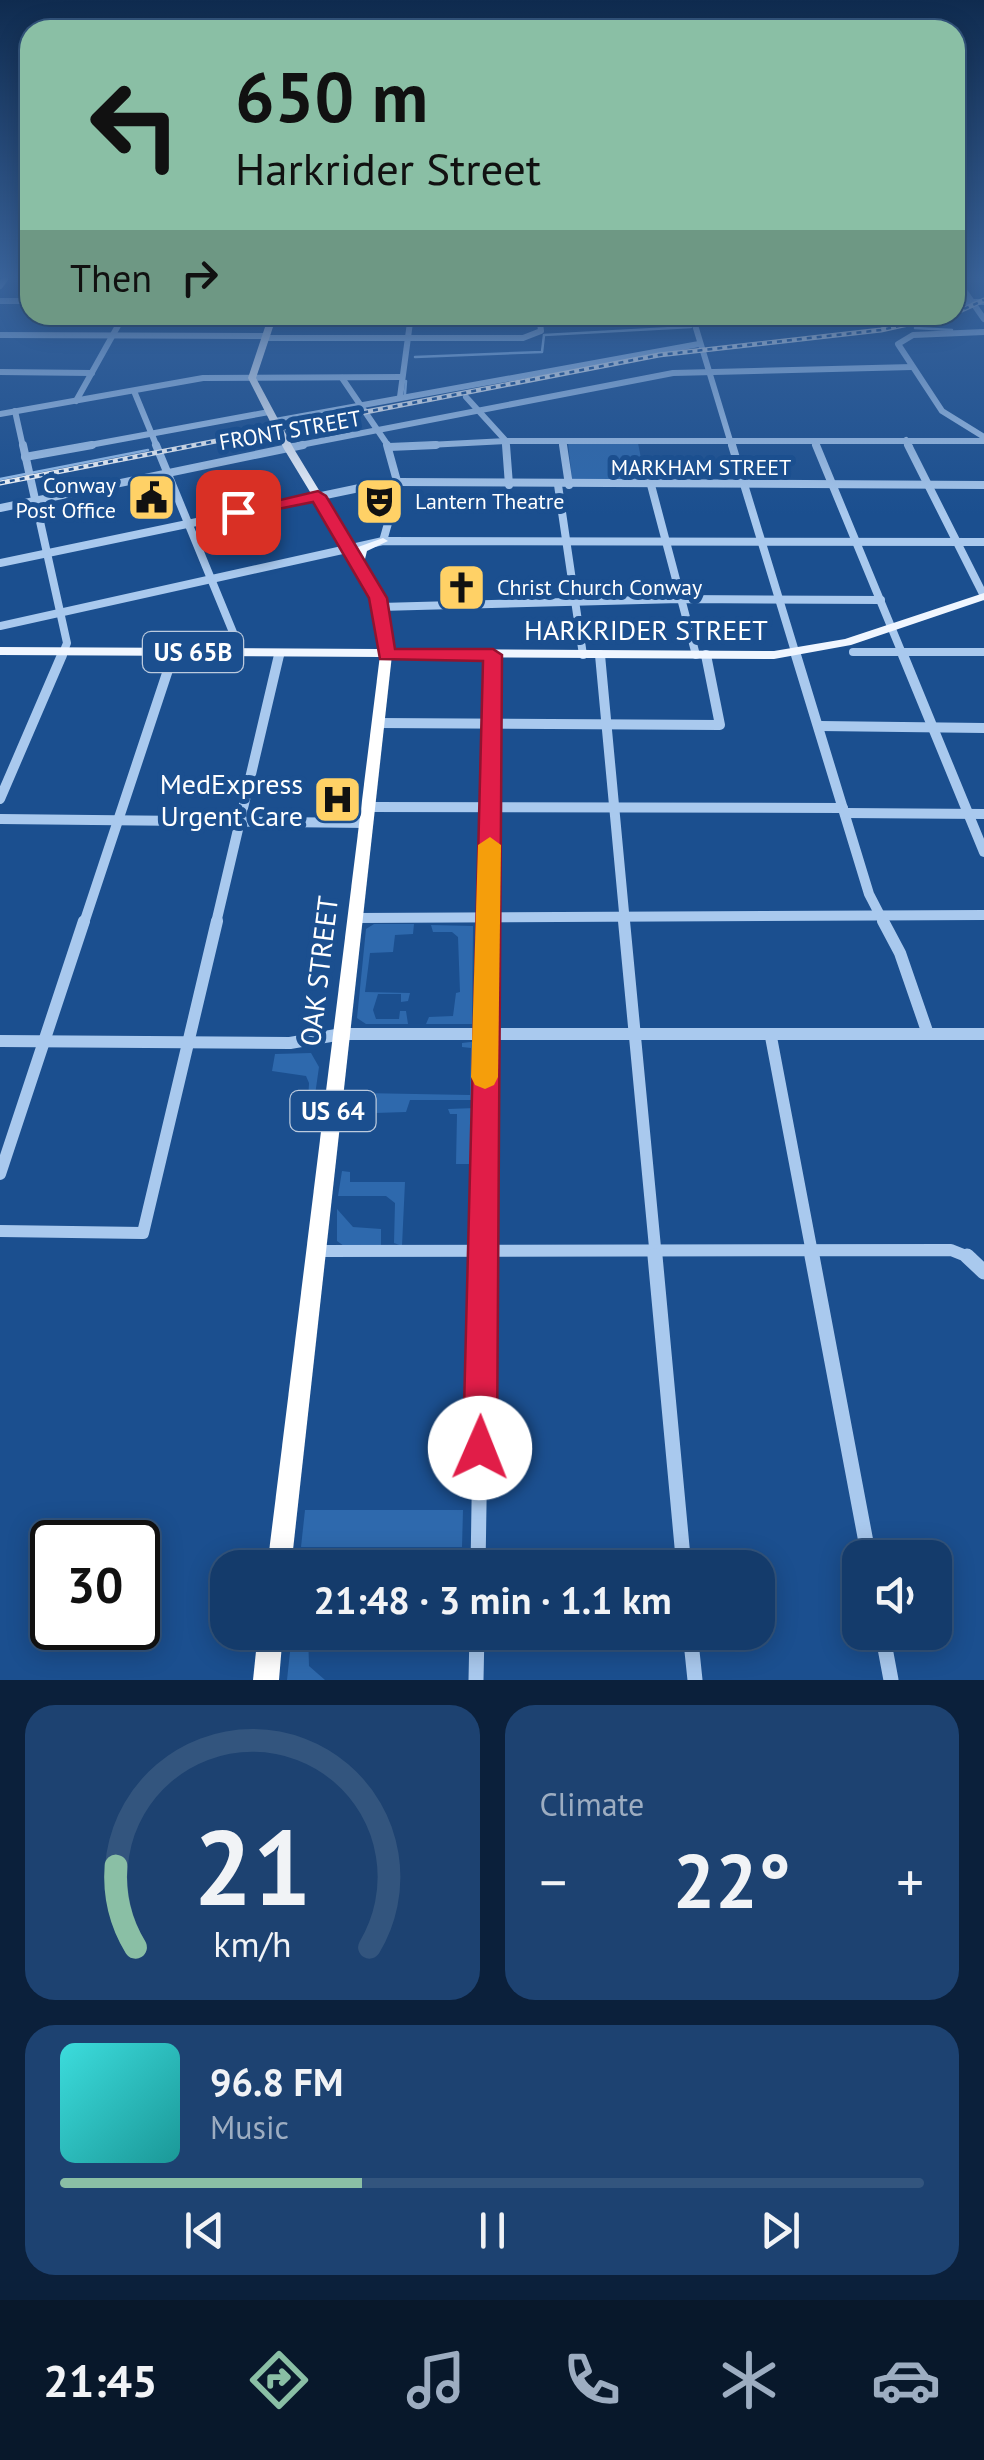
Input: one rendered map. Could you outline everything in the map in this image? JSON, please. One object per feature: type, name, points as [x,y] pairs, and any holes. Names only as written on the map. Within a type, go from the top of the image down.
[{"type":"highway","name":"OAK STREET","points":[[281,1550],[386,655]]},
{"type":"highway","points":[[266,1680],[269,1650]]},
{"type":"main road","points":[[252,378],[260,357]]},
{"type":"main road","name":"OAK STREET","points":[[252,378],[289,448],[376,592],[386,655]]},
{"type":"main road","points":[[358,566],[360,550],[383,541]]},
{"type":"main road","name":"HARKRIDER STREET","points":[[0,650],[386,655],[797,653],[894,628],[984,596]]},
{"type":"street","points":[[76,401],[100,357]]},
{"type":"street","points":[[400,397],[405,357]]},
{"type":"street","points":[[26,456],[150,434],[360,405],[623,357]]},
{"type":"street","points":[[704,357],[844,811],[879,915],[900,953],[928,1034]]},
{"type":"street","points":[[885,368],[898,364],[901,357]]},
{"type":"street","points":[[905,357],[950,418],[984,439]]},
{"type":"street","name":"FRONT STREET","points":[[0,508],[166,471],[668,374],[912,367]]},
{"type":"street","points":[[0,372],[92,373]]},
{"type":"street","points":[[0,414],[203,378],[402,377]]},
{"type":"street","points":[[342,378],[389,447],[393,485],[383,541]]},
{"type":"street","points":[[83,388],[99,397]]},
{"type":"street","points":[[134,391],[237,644],[235,652]]},
{"type":"street","points":[[466,396],[506,441],[509,485]]},
{"type":"street","points":[[0,799],[66,651],[62,612],[15,411]]},
{"type":"street","points":[[389,447],[506,441],[984,439]]},
{"type":"street","points":[[906,440],[984,596]]},
{"type":"street","points":[[562,441],[568,485]]},
{"type":"street","points":[[815,441],[984,852]]},
{"type":"street","points":[[0,562],[376,484],[393,485]]},
{"type":"street","name":"MARKHAM STREET","points":[[393,485],[984,485]]},
{"type":"street","points":[[558,485],[583,654]]},
{"type":"street","points":[[378,723],[720,724],[680,598],[651,485]]},
{"type":"street","points":[[0,626],[383,541],[984,542]]},
{"type":"street","points":[[380,607],[680,598],[881,600]]},
{"type":"street","points":[[0,1174],[174,652]]},
{"type":"street","points":[[853,652],[984,652]]},
{"type":"street","points":[[0,1230],[143,1233],[280,653]]},
{"type":"street","points":[[478,1550],[493,655]]},
{"type":"street","points":[[600,655],[682,1550]]},
{"type":"street","points":[[820,726],[984,728]]},
{"type":"street","points":[[0,819],[242,822],[490,807],[613,806],[984,814]]},
{"type":"street","points":[[356,918],[984,915]]},
{"type":"street","points":[[0,1041],[290,1043],[342,1034],[984,1034]]},
{"type":"street","points":[[771,1037],[866,1540]]},
{"type":"street","points":[[316,1252],[951,1250],[970,1257],[984,1272]]},
{"type":"street","points":[[476,1680],[477,1650]]},
{"type":"street","points":[[692,1650],[694,1680]]},
{"type":"street","points":[[885,1650],[891,1680]]},
{"type":"shaded area","points":[[568,443],[638,443],[645,479],[572,479]]},
{"type":"shaded area","points":[[374,924],[414,924],[413,934],[395,935],[393,952],[370,953],[365,992],[410,993],[408,1001],[401,1002],[401,994],[378,994],[373,1010],[376,1019],[399,1019],[400,1011],[406,1011],[408,1024],[366,1024],[357,1018],[366,929]]},
{"type":"shaded area","points":[[431,925],[473,926],[472,1024],[426,1024],[429,1017],[453,1016],[456,993],[460,992],[458,937],[452,932],[433,932]]},
{"type":"shaded area","points":[[479,1041],[481,1094],[477,1100],[410,1100],[406,1112],[375,1113],[374,1100],[349,1100],[361,1093],[470,1095],[471,1048],[462,1047],[462,1043]]},
{"type":"shaded area","points":[[311,1053],[319,1067],[314,1102],[308,1102],[306,1076],[272,1071],[275,1054]]},
{"type":"shaded area","points":[[475,1108],[479,1112],[479,1164],[456,1164],[457,1114],[450,1114],[448,1109]]},
{"type":"shaded area","points":[[342,1171],[350,1172],[350,1182],[405,1182],[402,1246],[394,1243],[395,1203],[386,1196],[338,1196]]},
{"type":"shaded area","points":[[337,1209],[353,1227],[381,1229],[381,1246],[344,1246],[337,1241]]},
{"type":"shaded area","points":[[305,1510],[463,1510],[462,1547],[301,1547]]},
{"type":"shaded area","points":[[290,1650],[309,1650],[309,1666],[325,1680],[287,1680]]},
{"type":"waterway","points":[[405,394],[406,381]]},
{"type":"waterway","points":[[0,479],[148,450]]},
{"type":"railway","points":[[0,483],[647,357]]},
{"type":"slow traffic","points":[[485,1077],[490,845]]},
{"type":"place","name":"Conway Post Office","points":[[151,498]]},
{"type":"place","name":"Lantern Theatre","points":[[380,501]]},
{"type":"place","name":"Christ Church Conway","points":[[462,587]]},
{"type":"place","name":"MedExpress Urgent Care","points":[[338,800]]},
{"type":"route","points":[[238,512],[318,496],[378,598],[386,655],[493,655],[480,1448]]}]
